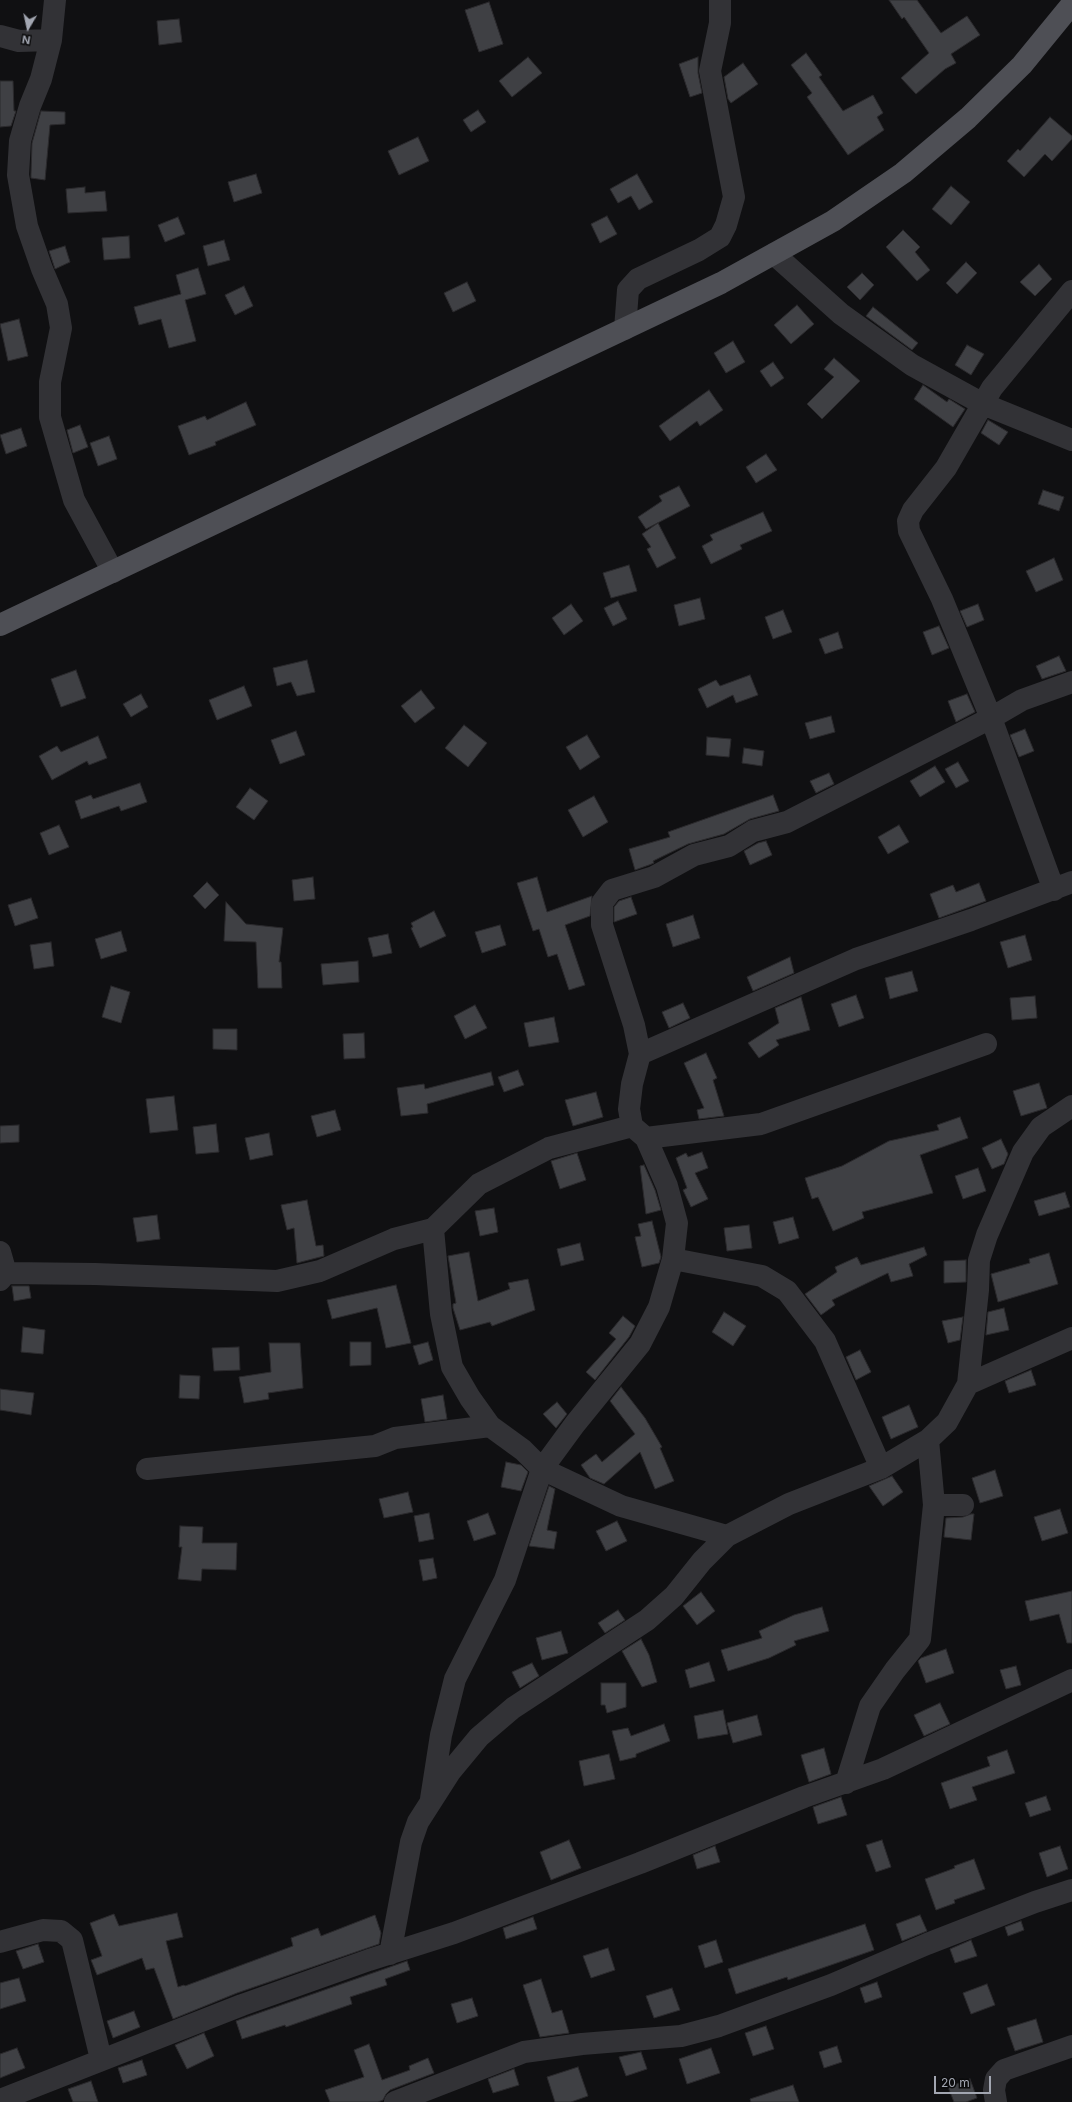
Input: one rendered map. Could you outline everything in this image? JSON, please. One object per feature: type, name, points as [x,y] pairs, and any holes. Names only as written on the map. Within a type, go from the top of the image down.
[{"type":"main road","points":[[0,625],[721,283],[833,221],[903,173],[968,118],[1022,65],[1072,4]]},
{"type":"street","points":[[55,0],[51,40],[41,79],[30,106],[20,141],[18,175],[27,226],[42,269],[57,304],[61,328],[50,382],[50,417],[74,500],[112,572]]},
{"type":"street","points":[[625,329],[628,290],[638,279],[700,250],[720,236],[726,225],[734,197],[710,71],[720,24],[720,0]]},
{"type":"street","points":[[0,36],[19,41],[51,40]]},
{"type":"street","points":[[774,254],[841,314],[912,365],[983,404],[1072,440]]},
{"type":"street","points":[[640,1054],[856,959],[1063,886],[942,599],[909,531],[908,521],[913,510],[946,468],[992,388],[1072,291]]},
{"type":"street","points":[[431,1799],[441,1734],[455,1679],[505,1580],[542,1469],[575,1424],[640,1344],[659,1307],[673,1259],[678,1223],[667,1186],[639,1132],[629,1109],[632,1084],[640,1054],[634,1025],[602,925],[602,903],[612,890],[654,877],[694,855],[729,846],[753,831],[787,822],[991,718],[1022,700],[1072,682]]},
{"type":"street","points":[[0,1252],[3,1277],[95,1274],[277,1281],[320,1272],[394,1239],[434,1229],[479,1184],[549,1148],[639,1132],[761,1124],[986,1044]]},
{"type":"street","points":[[390,1954],[411,1842],[418,1822],[431,1799],[450,1772],[479,1737],[513,1708],[647,1620],[674,1596],[702,1561],[727,1536],[789,1504],[881,1468],[928,1440],[947,1422],[968,1384],[978,1290],[979,1260],[987,1235],[1023,1152],[1041,1127],[1072,1106]]},
{"type":"street","points":[[434,1229],[441,1314],[452,1367],[470,1398],[490,1426],[523,1450],[542,1469],[621,1506],[727,1536]]},
{"type":"street","points":[[673,1259],[762,1276],[787,1291],[825,1341],[881,1468]]},
{"type":"street","points":[[968,1384],[1072,1338]]},
{"type":"street","points":[[147,1469],[375,1446],[395,1438],[490,1426]]},
{"type":"street","points":[[846,1783],[870,1706],[894,1670],[920,1638],[934,1505],[928,1440]]},
{"type":"street","points":[[934,1505],[963,1505]]},
{"type":"street","points":[[0,2100],[101,2059],[242,2005],[454,1933],[883,1770],[1072,1680]]},
{"type":"street","points":[[395,2102],[524,2052],[582,2044],[681,2036],[719,2026],[831,1985],[927,1944],[1035,1902],[1072,1890]]},
{"type":"street","points":[[0,1942],[43,1930],[61,1931],[72,1940],[101,2059]]},
{"type":"street","points":[[996,2102],[994,2090],[996,2078],[1004,2070],[1072,2046]]},
{"type":"building","points":[[889,0],[917,0],[941,33],[967,16],[980,35],[951,54],[956,63],[945,69],[916,94],[901,78],[929,53],[904,17],[902,19]]},
{"type":"building","points":[[489,2],[503,44],[479,52],[465,10]]},
{"type":"building","points":[[179,19],[182,42],[159,45],[157,21]]},
{"type":"building","points":[[806,53],[822,75],[819,77],[843,111],[873,95],[883,113],[877,117],[884,130],[848,155],[807,97],[812,93],[791,65]]},
{"type":"building","points":[[528,57],[542,73],[512,97],[499,81]]},
{"type":"building","points":[[698,57],[698,73],[702,93],[690,97],[679,64]]},
{"type":"building","points":[[743,63],[758,84],[731,103],[728,99],[724,77]]},
{"type":"building","points":[[0,81],[13,81],[14,111],[16,111],[11,126],[0,127]]},
{"type":"building","points":[[478,110],[486,122],[471,132],[463,120]]},
{"type":"building","points":[[41,111],[65,112],[65,124],[50,125],[45,180],[31,178],[32,143]]},
{"type":"building","points":[[1050,117],[1072,136],[1072,139],[1052,161],[1045,154],[1024,177],[1007,161],[1018,149],[1020,151]]},
{"type":"building","points":[[418,137],[429,161],[399,175],[388,151]]},
{"type":"building","points":[[256,174],[262,193],[234,202],[228,182]]},
{"type":"building","points":[[637,174],[653,202],[639,210],[631,196],[618,203],[610,189]]},
{"type":"building","points":[[951,186],[970,202],[951,225],[932,209]]},
{"type":"building","points":[[85,187],[85,193],[105,191],[107,211],[68,213],[66,189]]},
{"type":"building","points":[[607,216],[617,234],[600,243],[591,224]]},
{"type":"building","points":[[178,217],[185,234],[165,242],[158,225]]},
{"type":"building","points":[[903,230],[920,247],[915,252],[930,270],[917,281],[886,247]]},
{"type":"building","points":[[129,236],[130,258],[104,260],[102,238]]},
{"type":"building","points":[[224,240],[230,260],[208,266],[203,246]]},
{"type":"building","points":[[65,246],[70,262],[55,269],[49,251]]},
{"type":"building","points":[[966,262],[977,273],[957,294],[946,283]]},
{"type":"building","points":[[1039,264],[1052,279],[1035,296],[1020,282]]},
{"type":"building","points":[[198,268],[206,294],[185,300],[196,341],[169,348],[161,319],[139,325],[134,307],[181,294],[176,275]]},
{"type":"building","points":[[862,273],[874,285],[860,300],[847,287]]},
{"type":"building","points":[[467,282],[476,301],[453,312],[444,293]]},
{"type":"building","points":[[244,286],[253,306],[235,315],[225,295]]},
{"type":"building","points":[[797,305],[814,324],[791,344],[774,325]]},
{"type":"building","points":[[873,307],[918,343],[912,350],[866,316]]},
{"type":"building","points":[[19,319],[28,356],[8,361],[0,324]]},
{"type":"building","points":[[733,341],[745,362],[726,373],[714,353]]},
{"type":"building","points":[[967,345],[984,354],[971,375],[955,365]]},
{"type":"building","points":[[834,358],[860,381],[822,419],[807,404],[834,377],[824,369]]},
{"type":"building","points":[[773,362],[784,378],[771,387],[760,371]]},
{"type":"building","points":[[923,385],[947,402],[949,399],[965,409],[953,427],[914,399]]},
{"type":"building","points":[[709,390],[723,410],[700,426],[697,421],[670,441],[659,426]]},
{"type":"building","points":[[246,402],[256,425],[215,442],[216,445],[189,455],[178,426],[205,416],[207,420]]},
{"type":"building","points":[[988,420],[1008,432],[999,445],[981,433]]},
{"type":"building","points":[[80,425],[88,447],[73,453],[67,430]]},
{"type":"building","points":[[21,428],[27,446],[6,454],[0,435]]},
{"type":"building","points":[[109,436],[117,459],[98,466],[90,443]]},
{"type":"building","points":[[766,454],[777,470],[756,483],[746,467]]},
{"type":"building","points":[[679,486],[690,506],[646,529],[638,517],[662,501],[659,496]]},
{"type":"building","points":[[1043,490],[1064,497],[1059,511],[1038,504]]},
{"type":"building","points":[[763,512],[772,531],[740,545],[742,549],[711,564],[702,546],[713,540],[710,535]]},
{"type":"building","points":[[658,523],[676,558],[657,568],[647,549],[651,547],[642,534]]},
{"type":"building","points":[[1054,558],[1063,580],[1036,592],[1026,571]]},
{"type":"building","points":[[629,565],[637,591],[611,598],[603,573]]},
{"type":"building","points":[[700,598],[705,619],[679,626],[674,605]]},
{"type":"building","points":[[618,601],[627,619],[613,626],[604,608]]},
{"type":"building","points":[[571,604],[583,621],[564,635],[552,618]]},
{"type":"building","points":[[978,604],[984,620],[967,627],[960,611]]},
{"type":"building","points":[[783,610],[792,632],[773,639],[765,617]]},
{"type":"building","points":[[939,626],[949,648],[932,655],[923,632]]},
{"type":"building","points":[[838,632],[843,648],[825,654],[819,639]]},
{"type":"building","points":[[1059,656],[1066,671],[1042,679],[1036,666]]},
{"type":"building","points":[[307,660],[315,692],[297,696],[291,682],[277,686],[273,668]]},
{"type":"building","points":[[76,670],[86,698],[61,707],[51,679]]},
{"type":"building","points":[[750,675],[758,695],[736,703],[733,695],[707,708],[698,689],[716,680],[720,686]]},
{"type":"building","points":[[244,686],[252,706],[217,720],[209,700]]},
{"type":"building","points":[[421,690],[435,708],[415,723],[401,706]]},
{"type":"building","points":[[141,694],[148,707],[131,717],[123,704]]},
{"type":"building","points":[[967,694],[975,712],[956,722],[948,701]]},
{"type":"building","points":[[831,716],[835,732],[810,739],[805,723]]},
{"type":"building","points":[[464,725],[487,743],[468,767],[445,748]]},
{"type":"building","points":[[1025,729],[1034,751],[1019,757],[1010,735]]},
{"type":"building","points":[[296,731],[305,755],[280,764],[271,740]]},
{"type":"building","points":[[587,735],[600,757],[580,770],[566,747]]},
{"type":"building","points":[[98,736],[107,758],[89,765],[87,761],[52,780],[39,756],[57,746],[61,752]]},
{"type":"building","points":[[707,737],[731,739],[729,757],[706,755]]},
{"type":"building","points":[[744,748],[764,751],[762,766],[742,763]]},
{"type":"building","points":[[958,762],[969,781],[956,788],[945,769]]},
{"type":"building","points":[[935,766],[945,782],[920,797],[910,781]]},
{"type":"building","points":[[829,773],[834,784],[816,793],[810,781]]},
{"type":"building","points":[[140,783],[147,802],[121,811],[119,806],[81,819],[75,801],[91,795],[93,799]]},
{"type":"building","points":[[250,788],[268,801],[254,820],[236,807]]},
{"type":"building","points":[[773,795],[779,811],[750,819],[724,834],[688,844],[653,861],[654,863],[635,870],[629,849],[670,837],[668,832]]},
{"type":"building","points":[[594,796],[608,822],[583,837],[568,810]]},
{"type":"building","points":[[59,825],[69,847],[49,855],[40,833]]},
{"type":"building","points":[[899,825],[909,842],[888,854],[878,837]]},
{"type":"building","points":[[766,841],[772,855],[750,865],[744,851],[758,843]]},
{"type":"building","points":[[313,877],[315,899],[294,901],[292,880]]},
{"type":"building","points":[[537,877],[547,912],[592,896],[590,916],[565,925],[585,985],[569,990],[557,954],[548,957],[539,929],[533,931],[517,883]]},
{"type":"building","points":[[207,882],[219,895],[205,909],[193,896]]},
{"type":"building","points":[[979,883],[986,901],[939,918],[930,894],[953,885],[956,892]]},
{"type":"building","points":[[631,897],[637,914],[614,922],[614,907],[619,901]]},
{"type":"building","points":[[31,898],[38,918],[15,926],[8,905]]},
{"type":"building","points":[[226,902],[246,924],[283,928],[279,962],[281,962],[282,988],[258,988],[256,942],[224,941]]},
{"type":"building","points":[[434,911],[446,936],[420,948],[411,928],[413,927],[411,923]]},
{"type":"building","points":[[693,915],[700,938],[673,947],[666,924]]},
{"type":"building","points":[[500,925],[506,945],[482,953],[475,932]]},
{"type":"building","points":[[121,931],[127,951],[101,959],[95,939]]},
{"type":"building","points":[[388,934],[392,953],[373,957],[368,938]]},
{"type":"building","points":[[1025,935],[1032,960],[1008,968],[1000,942]]},
{"type":"building","points":[[51,942],[54,966],[34,969],[30,945]]},
{"type":"building","points":[[790,957],[794,973],[753,991],[747,977]]},
{"type":"building","points":[[358,961],[359,982],[323,985],[321,964]]},
{"type":"building","points":[[912,971],[918,991],[890,999],[885,978]]},
{"type":"building","points":[[111,986],[130,992],[121,1023],[102,1017]]},
{"type":"building","points":[[856,995],[864,1018],[839,1027],[831,1004]]},
{"type":"building","points":[[1035,996],[1037,1018],[1012,1020],[1010,998]]},
{"type":"building","points":[[801,997],[810,1030],[776,1040],[779,1045],[759,1058],[748,1043],[779,1023],[775,1008]]},
{"type":"building","points":[[683,1003],[690,1018],[669,1028],[662,1012]]},
{"type":"building","points":[[475,1005],[487,1028],[465,1039],[454,1016]]},
{"type":"building","points":[[554,1017],[559,1042],[529,1047],[524,1023]]},
{"type":"building","points":[[213,1029],[237,1029],[237,1050],[213,1049]]},
{"type":"building","points":[[364,1033],[365,1058],[344,1059],[343,1034]]},
{"type":"building","points":[[706,1053],[717,1078],[713,1080],[724,1116],[699,1119],[697,1110],[704,1108],[684,1063]]},
{"type":"building","points":[[518,1070],[524,1085],[504,1092],[498,1077]]},
{"type":"building","points":[[491,1072],[494,1085],[427,1104],[428,1113],[401,1116],[397,1088],[424,1084],[425,1089]]},
{"type":"building","points":[[1039,1083],[1047,1108],[1021,1116],[1013,1091]]},
{"type":"building","points":[[596,1092],[603,1117],[573,1126],[565,1100]]},
{"type":"building","points":[[174,1096],[178,1130],[150,1133],[146,1099]]},
{"type":"building","points":[[335,1110],[341,1130],[317,1137],[311,1116]]},
{"type":"building","points":[[960,1117],[968,1138],[920,1155],[933,1193],[862,1212],[864,1218],[833,1231],[818,1197],[812,1199],[805,1178],[842,1166],[889,1141],[939,1130],[937,1125]]},
{"type":"building","points":[[216,1124],[219,1152],[196,1154],[193,1127]]},
{"type":"building","points":[[19,1125],[19,1142],[0,1143],[0,1126]]},
{"type":"building","points":[[269,1133],[273,1155],[250,1160],[245,1138]]},
{"type":"building","points":[[1001,1139],[1008,1154],[1004,1164],[992,1169],[982,1148]]},
{"type":"building","points":[[702,1152],[708,1168],[695,1173],[708,1199],[691,1207],[683,1190],[687,1188],[676,1158],[686,1153],[688,1157]]},
{"type":"building","points":[[577,1153],[586,1180],[560,1189],[551,1161]]},
{"type":"building","points":[[644,1165],[655,1190],[661,1210],[646,1214],[640,1166]]},
{"type":"building","points":[[978,1168],[986,1191],[963,1199],[955,1176]]},
{"type":"building","points":[[1065,1192],[1070,1207],[1039,1216],[1034,1201]]},
{"type":"building","points":[[307,1200],[316,1246],[323,1245],[324,1256],[297,1263],[294,1228],[287,1230],[281,1205]]},
{"type":"building","points":[[494,1208],[498,1232],[480,1236],[475,1211]]},
{"type":"building","points":[[157,1215],[160,1239],[137,1242],[133,1218]]},
{"type":"building","points":[[793,1217],[799,1238],[779,1244],[773,1222]]},
{"type":"building","points":[[652,1221],[661,1257],[659,1263],[642,1267],[635,1237],[641,1236],[638,1224]]},
{"type":"building","points":[[749,1225],[752,1248],[727,1251],[724,1228]]},
{"type":"building","points":[[580,1243],[584,1260],[561,1266],[557,1249]]},
{"type":"building","points":[[924,1247],[927,1255],[909,1264],[913,1276],[891,1282],[888,1273],[832,1300],[835,1305],[821,1315],[805,1294],[837,1272],[835,1267],[857,1257],[861,1265]]},
{"type":"building","points":[[469,1252],[478,1301],[510,1289],[508,1283],[528,1279],[535,1310],[492,1326],[490,1322],[460,1330],[453,1308],[453,1304],[456,1303],[448,1256]]},
{"type":"building","points":[[1049,1253],[1058,1284],[998,1302],[991,1274],[1030,1263],[1029,1259]]},
{"type":"building","points":[[966,1260],[966,1282],[944,1283],[944,1261]]},
{"type":"building","points":[[396,1285],[411,1343],[386,1348],[377,1308],[332,1319],[327,1300]]},
{"type":"building","points":[[12,1286],[29,1286],[31,1298],[14,1301]]},
{"type":"building","points":[[1004,1308],[1009,1330],[986,1335],[988,1312]]},
{"type":"building","points":[[724,1312],[746,1326],[733,1346],[712,1332]]},
{"type":"building","points":[[623,1316],[635,1326],[629,1337],[595,1380],[586,1372],[616,1339],[609,1333]]},
{"type":"building","points":[[963,1317],[960,1340],[948,1343],[942,1321]]},
{"type":"building","points":[[23,1327],[45,1330],[43,1354],[21,1352]]},
{"type":"building","points":[[350,1342],[371,1342],[371,1365],[350,1366]]},
{"type":"building","points":[[428,1342],[433,1360],[419,1365],[413,1346]]},
{"type":"building","points":[[269,1343],[300,1343],[303,1388],[268,1393],[269,1399],[244,1403],[239,1377],[271,1372]]},
{"type":"building","points":[[239,1347],[240,1370],[214,1371],[212,1348]]},
{"type":"building","points":[[860,1350],[871,1372],[856,1380],[846,1357]]},
{"type":"building","points":[[1031,1370],[1036,1385],[1009,1393],[1005,1381]]},
{"type":"building","points":[[180,1375],[200,1376],[199,1399],[179,1398]]},
{"type":"building","points":[[621,1387],[645,1418],[662,1447],[660,1448],[674,1481],[655,1489],[640,1452],[604,1484],[590,1478],[581,1465],[596,1454],[602,1462],[635,1434],[610,1401]]},
{"type":"building","points":[[0,1389],[34,1393],[31,1415],[0,1410]]},
{"type":"building","points":[[443,1395],[447,1419],[425,1422],[421,1399]]},
{"type":"building","points":[[557,1402],[567,1414],[556,1428],[543,1414]]},
{"type":"building","points":[[909,1405],[918,1427],[891,1439],[882,1417]]},
{"type":"building","points":[[506,1462],[521,1465],[528,1472],[521,1491],[501,1487]]},
{"type":"building","points":[[995,1470],[1003,1496],[980,1503],[972,1478]]},
{"type":"building","points":[[892,1476],[903,1492],[883,1506],[869,1486]]},
{"type":"building","points":[[549,1486],[555,1489],[547,1530],[557,1532],[554,1549],[529,1546]]},
{"type":"building","points":[[408,1492],[413,1512],[384,1518],[379,1499]]},
{"type":"building","points":[[1060,1509],[1068,1533],[1042,1541],[1034,1517]]},
{"type":"building","points":[[429,1513],[434,1539],[419,1542],[414,1516]]},
{"type":"building","points":[[488,1513],[496,1534],[474,1541],[467,1521]]},
{"type":"building","points":[[974,1514],[971,1540],[944,1537],[946,1518],[963,1517]]},
{"type":"building","points":[[617,1521],[627,1541],[606,1551],[596,1531]]},
{"type":"building","points":[[180,1526],[203,1527],[202,1543],[237,1543],[236,1570],[202,1569],[201,1581],[178,1579],[182,1547],[179,1547]]},
{"type":"building","points":[[433,1558],[437,1578],[423,1581],[419,1560]]},
{"type":"building","points":[[1072,1591],[1072,1643],[1067,1643],[1059,1614],[1030,1621],[1025,1601]]},
{"type":"building","points":[[701,1592],[715,1611],[697,1625],[683,1606]]},
{"type":"building","points":[[822,1607],[829,1631],[794,1641],[796,1645],[769,1658],[728,1671],[721,1650],[762,1638],[759,1631],[794,1615]]},
{"type":"building","points":[[618,1610],[625,1620],[605,1633],[598,1623]]},
{"type":"building","points":[[561,1631],[568,1653],[542,1660],[536,1638]]},
{"type":"building","points":[[641,1639],[649,1655],[657,1682],[642,1687],[622,1651]]},
{"type":"building","points":[[946,1649],[954,1673],[926,1683],[918,1661],[921,1658]]},
{"type":"building","points":[[709,1662],[715,1681],[690,1688],[685,1670]]},
{"type":"building","points":[[532,1663],[539,1676],[520,1688],[512,1672]]},
{"type":"building","points":[[1016,1666],[1021,1685],[1006,1689],[1000,1670]]},
{"type":"building","points":[[601,1683],[626,1683],[626,1707],[607,1713],[605,1705],[601,1705]]},
{"type":"building","points":[[940,1703],[950,1724],[924,1736],[914,1715]]},
{"type":"building","points":[[723,1710],[728,1734],[698,1739],[694,1716]]},
{"type":"building","points":[[757,1715],[762,1735],[733,1743],[727,1723]]},
{"type":"building","points":[[664,1724],[670,1741],[636,1754],[636,1757],[620,1761],[612,1731],[628,1728],[631,1736]]},
{"type":"building","points":[[824,1748],[831,1774],[809,1782],[801,1755]]},
{"type":"building","points":[[1007,1750],[1015,1773],[972,1787],[977,1800],[950,1809],[941,1783],[990,1766],[987,1757]]},
{"type":"building","points":[[609,1754],[615,1779],[584,1786],[579,1761]]},
{"type":"building","points":[[1046,1796],[1051,1810],[1030,1817],[1025,1803]]},
{"type":"building","points":[[841,1797],[847,1815],[818,1824],[813,1807]]},
{"type":"building","points":[[569,1840],[581,1868],[551,1880],[540,1852]]},
{"type":"building","points":[[882,1840],[891,1867],[876,1872],[866,1845]]},
{"type":"building","points":[[715,1846],[720,1862],[697,1869],[693,1855]]},
{"type":"building","points":[[1060,1846],[1068,1869],[1047,1877],[1039,1853]]},
{"type":"building","points":[[974,1859],[985,1889],[954,1900],[955,1903],[936,1910],[925,1879]]},
{"type":"building","points":[[177,1913],[183,1937],[166,1941],[178,1987],[185,1986],[293,1946],[291,1938],[318,1928],[321,1936],[375,1915],[381,1933],[379,1944],[237,1993],[173,2019],[154,1968],[146,1970],[142,1958],[97,1975],[91,1960],[102,1956],[90,1923],[114,1914],[119,1926]]},
{"type":"building","points":[[920,1915],[927,1931],[902,1941],[896,1924]]},
{"type":"building","points":[[533,1917],[537,1929],[506,1939],[503,1928]]},
{"type":"building","points":[[1021,1921],[1024,1930],[1008,1936],[1005,1927]]},
{"type":"building","points":[[865,1924],[874,1950],[788,1980],[787,1977],[736,1994],[728,1969]]},
{"type":"building","points":[[716,1940],[723,1962],[705,1968],[698,1946]]},
{"type":"building","points":[[971,1940],[977,1956],[955,1963],[950,1949]]},
{"type":"building","points":[[38,1944],[44,1962],[23,1969],[16,1951]]},
{"type":"building","points":[[608,1948],[615,1970],[591,1978],[583,1956]]},
{"type":"building","points":[[407,1961],[410,1970],[385,1979],[387,1985],[350,1997],[352,2004],[286,2027],[285,2025],[242,2039],[236,2021]]},
{"type":"building","points":[[19,1978],[26,2001],[0,2009],[0,1983]]},
{"type":"building","points":[[541,1979],[552,2013],[562,2010],[569,2033],[540,2037],[523,1985]]},
{"type":"building","points":[[877,1982],[882,1997],[865,2003],[860,1988]]},
{"type":"building","points":[[987,1984],[995,2005],[971,2014],[963,1993]]},
{"type":"building","points":[[672,1988],[680,2010],[654,2018],[646,1996]]},
{"type":"building","points":[[472,1998],[478,2016],[457,2023],[451,2004]]},
{"type":"building","points":[[134,2011],[140,2027],[113,2038],[107,2021]]},
{"type":"building","points":[[1036,2019],[1043,2042],[1015,2051],[1007,2028]]},
{"type":"building","points":[[766,2026],[774,2049],[753,2056],[745,2033]]},
{"type":"building","points":[[204,2033],[214,2056],[187,2069],[175,2045]]},
{"type":"building","points":[[369,2044],[382,2080],[410,2070],[409,2066],[428,2058],[434,2073],[390,2090],[383,2100],[378,2102],[330,2102],[325,2090],[364,2077],[354,2050]]},
{"type":"building","points":[[837,2046],[842,2062],[824,2068],[819,2052]]},
{"type":"building","points":[[17,2048],[25,2068],[0,2078],[0,2054]]},
{"type":"building","points":[[711,2048],[720,2073],[687,2084],[679,2059]]},
{"type":"building","points":[[641,2052],[647,2069],[626,2076],[619,2057]]},
{"type":"building","points":[[142,2060],[147,2075],[123,2083],[118,2068]]},
{"type":"building","points":[[578,2067],[588,2096],[571,2102],[555,2102],[547,2077]]},
{"type":"building","points":[[514,2069],[519,2085],[493,2093],[488,2079]]},
{"type":"building","points":[[970,2079],[977,2098],[966,2102],[954,2102],[948,2087]]},
{"type":"building","points":[[91,2081],[98,2102],[73,2102],[68,2089]]},
{"type":"building","points":[[793,2085],[799,2102],[751,2102],[750,2099]]}]
